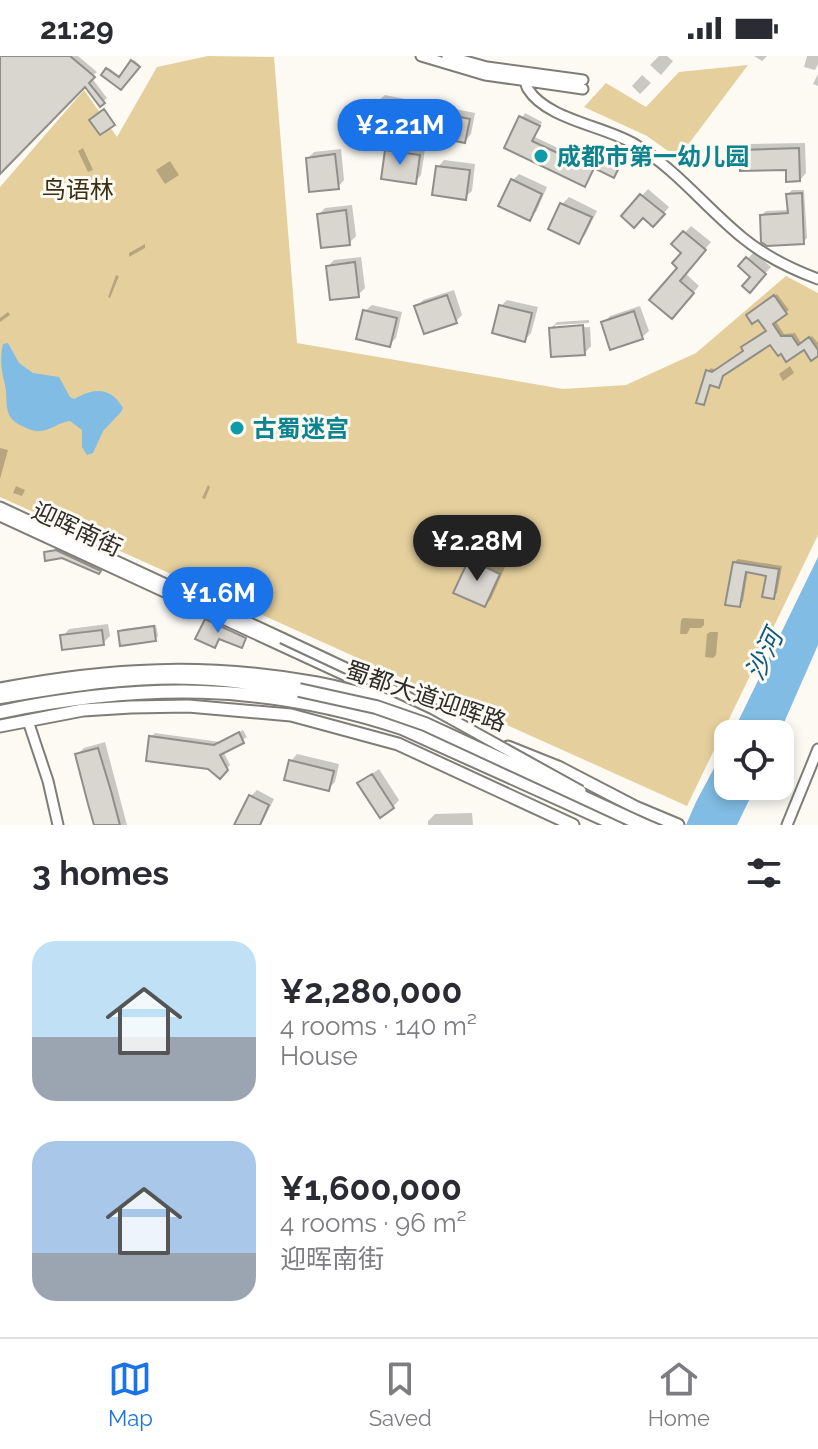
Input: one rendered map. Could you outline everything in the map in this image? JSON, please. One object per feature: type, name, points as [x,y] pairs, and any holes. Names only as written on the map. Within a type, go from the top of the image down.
[{"type":"highway","name":"蜀都大道迎晖路","points":[[1,691],[146,678],[209,678],[297,696]]},
{"type":"highway","points":[[0,714],[66,699],[165,690],[297,696],[400,714],[639,817]]},
{"type":"highway","points":[[297,696],[402,728],[617,825]]},
{"type":"main road","name":"蜀都大道迎晖路","points":[[1,691],[103,672],[165,670],[218,671],[319,683],[395,704],[558,767],[639,817],[678,825]]},
{"type":"main road","points":[[165,670],[209,678]]},
{"type":"main road","points":[[0,714],[188,706],[291,715],[398,744],[573,825]]},
{"type":"main road","points":[[0,726],[83,710]]},
{"type":"street","points":[[421,56],[485,75],[524,76]]},
{"type":"street","points":[[447,56],[524,76],[583,84]]},
{"type":"street","points":[[524,76],[528,89],[558,113],[609,130],[640,147],[758,250],[818,279]]},
{"type":"street","points":[[0,507],[433,709],[639,817]]},
{"type":"street","name":"迎晖南街","points":[[0,516],[379,691],[395,704]]},
{"type":"street","points":[[28,721],[48,781],[58,825]]},
{"type":"street","points":[[787,825],[818,749]]},
{"type":"green space","name":"鸟语林","points":[[208,56],[274,57],[297,343],[563,389],[626,385],[696,353],[786,276],[818,293],[818,535],[729,720],[714,720],[714,750],[687,806],[0,497],[0,187],[84,90],[117,137],[157,67]]},
{"type":"green space","points":[[748,65],[678,158],[647,136],[584,107],[606,83],[646,107],[679,72]]},
{"type":"water","points":[[8,343],[19,363],[33,373],[59,377],[70,397],[74,399],[101,391],[118,401],[123,408],[103,431],[93,453],[87,455],[82,447],[82,430],[70,421],[38,431],[22,426],[11,417],[1,363],[3,344]]},
{"type":"water","points":[[818,557],[818,645],[785,720],[739,720]]},
{"type":"water","points":[[714,768],[714,800],[749,800],[737,825],[686,825]]},
{"type":"building","points":[[0,56],[70,56],[95,77],[89,83],[105,103],[100,107],[85,87],[0,174]]},
{"type":"building","points":[[131,60],[140,67],[121,90],[101,75],[106,68],[119,77]]},
{"type":"building","points":[[376,100],[470,119],[465,143],[372,124]]},
{"type":"building","points":[[104,109],[115,125],[100,135],[89,120]]},
{"type":"building","name":"成都市第一幼儿园","points":[[519,116],[540,126],[532,141],[581,164],[589,148],[621,163],[614,178],[594,168],[585,187],[504,148]]},
{"type":"building","points":[[799,148],[800,181],[786,182],[786,170],[740,171],[740,150]]},
{"type":"building","points":[[385,150],[420,155],[416,184],[381,179]]},
{"type":"building","points":[[335,154],[339,189],[309,192],[306,158]]},
{"type":"building","points":[[436,166],[470,170],[466,200],[432,195]]},
{"type":"building","points":[[511,179],[542,194],[530,221],[498,206]]},
{"type":"building","points":[[802,193],[804,244],[767,246],[761,242],[760,215],[788,213],[786,194]]},
{"type":"building","points":[[640,194],[665,214],[653,227],[643,218],[634,228],[621,216]]},
{"type":"building","points":[[560,203],[592,217],[579,244],[548,229]]},
{"type":"building","points":[[346,210],[350,245],[321,248],[317,214]]},
{"type":"building","points":[[683,231],[706,250],[680,281],[694,293],[672,319],[649,300],[677,268],[672,263],[681,253],[671,244]]},
{"type":"building","points":[[746,257],[766,274],[750,293],[742,286],[750,277],[738,266]]},
{"type":"building","points":[[355,262],[359,297],[330,300],[326,266]]},
{"type":"building","points":[[447,295],[457,323],[424,334],[414,306]]},
{"type":"building","points":[[774,295],[787,314],[773,324],[781,336],[792,336],[798,345],[809,337],[818,350],[818,356],[811,361],[804,350],[786,362],[770,345],[723,376],[719,388],[710,385],[704,405],[696,403],[706,370],[712,372],[766,331],[758,320],[752,324],[746,315]]},
{"type":"building","points":[[499,305],[532,313],[525,342],[492,333]]},
{"type":"building","points":[[363,310],[397,318],[390,347],[356,339]]},
{"type":"building","points":[[634,311],[643,339],[610,350],[601,322]]},
{"type":"building","points":[[583,325],[585,355],[551,357],[549,328]]},
{"type":"building","points":[[56,550],[101,571],[99,574],[62,558],[45,561],[44,552]]},
{"type":"building","points":[[469,559],[500,574],[485,607],[453,593]]},
{"type":"building","points":[[733,562],[779,569],[774,599],[762,597],[766,576],[746,572],[740,607],[725,605]]},
{"type":"building","points":[[205,619],[246,638],[242,648],[219,639],[215,648],[195,639]]},
{"type":"building","points":[[154,626],[156,641],[120,646],[118,631]]},
{"type":"building","points":[[102,630],[104,645],[62,650],[60,635]]},
{"type":"building","points":[[239,732],[244,743],[220,755],[228,770],[220,779],[208,769],[146,761],[149,736],[214,745]]},
{"type":"building","points":[[98,748],[120,825],[94,825],[88,804],[75,754]]},
{"type":"building","points":[[289,760],[334,771],[329,791],[284,780]]},
{"type":"building","points":[[372,774],[394,808],[380,818],[357,783]]},
{"type":"building","points":[[249,795],[269,805],[260,825],[234,825]]},
{"type":"place","name":"成都市第一幼儿园","points":[[541,156]]},
{"type":"place","name":"古蜀迷宫","points":[[237,428]]},
{"type":"water label","name":"沙河","points":[[764,655]]}]
